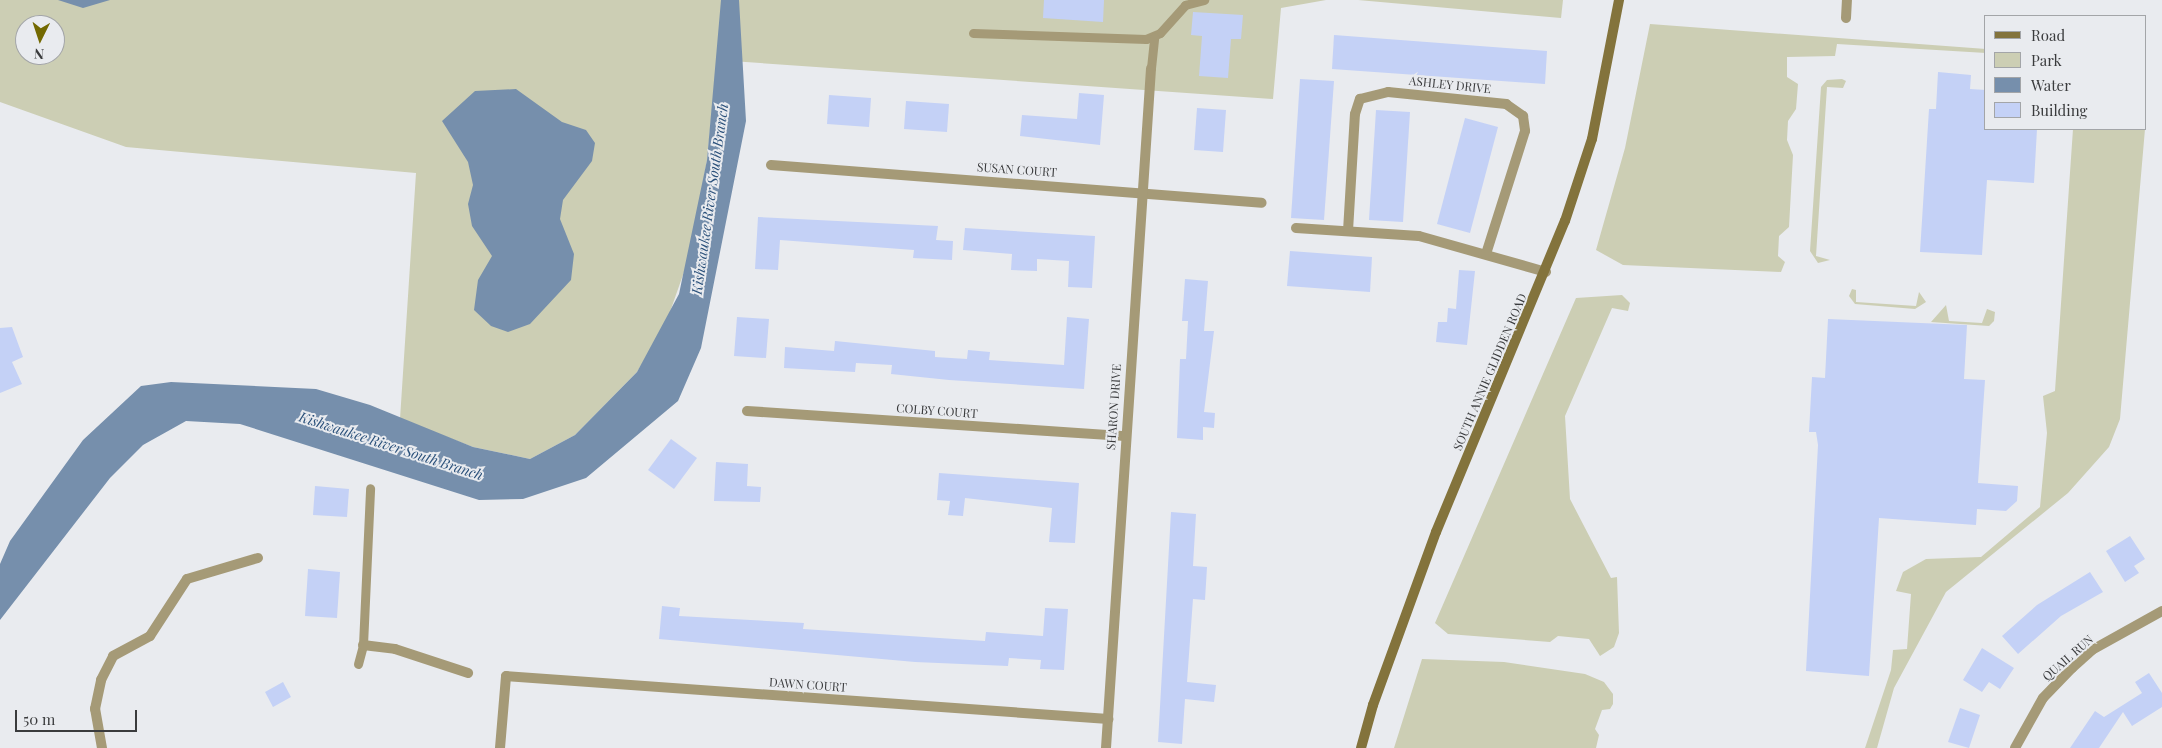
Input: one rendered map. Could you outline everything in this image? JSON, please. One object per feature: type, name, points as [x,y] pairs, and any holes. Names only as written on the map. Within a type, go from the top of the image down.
[{"type":"main road","name":"SOUTH ANNIE GLIDDEN ROAD","points":[[1361,748],[1372,705],[1436,532],[1546,272],[1592,139],[1619,0]]},
{"type":"street","points":[[1846,18],[1847,0]]},
{"type":"street","name":"SHARON DRIVE","points":[[1106,748],[1141,191],[1151,68]]},
{"type":"street","name":"ASHLEY DRIVE","points":[[1348,231],[1355,114],[1360,99],[1388,92],[1506,104],[1523,116],[1525,131],[1486,254]]},
{"type":"street","name":"SUSAN COURT","points":[[771,165],[1141,191],[1262,203]]},
{"type":"street","points":[[1296,228],[1419,236],[1546,272]]},
{"type":"street","name":"COLBY COURT","points":[[746,411],[1125,436]]},
{"type":"street","points":[[102,748],[95,709],[101,680],[113,656],[150,636],[187,579],[258,558]]},
{"type":"street","name":"QUAIL RUN","points":[[2015,748],[2043,698],[2072,668],[2092,650],[2162,611]]},
{"type":"street","points":[[363,645],[396,649],[468,673]]},
{"type":"street","name":"DAWN COURT","points":[[500,748],[506,676],[1108,719]]},
{"type":"lane","points":[[1151,68],[1154,37],[1185,5],[1204,0]]},
{"type":"lane","points":[[973,33],[1154,37]]},
{"type":"lane","points":[[358,664],[363,645],[370,488]]},
{"type":"green space","points":[[0,0],[1326,0],[1281,8],[1273,99],[717,60],[707,160],[690,255],[665,326],[637,372],[575,435],[530,459],[473,447],[400,419],[416,173],[126,147],[0,102]]},
{"type":"green space","points":[[1358,0],[1563,0],[1561,18]]},
{"type":"green space","points":[[1650,24],[1984,49],[1984,53],[1837,44],[1835,56],[1787,57],[1787,77],[1798,84],[1796,109],[1788,121],[1787,140],[1793,155],[1789,227],[1779,236],[1778,256],[1785,262],[1781,272],[1623,265],[1596,250],[1625,148]]},
{"type":"green space","points":[[1842,79],[1846,81],[1843,88],[1827,87],[1816,256],[1830,260],[1818,263],[1810,251],[1821,87],[1827,80]]},
{"type":"green space","points":[[2073,130],[2145,130],[2120,419],[2109,447],[2068,493],[1946,592],[1894,688],[1877,748],[1865,748],[1891,670],[1893,650],[1907,649],[1911,594],[1896,591],[1903,572],[1926,559],[1981,557],[2040,507],[2047,433],[2043,396],[2055,391]]},
{"type":"green space","points":[[1852,289],[1856,290],[1856,302],[1916,306],[1919,292],[1926,302],[1915,309],[1855,304],[1849,296]]},
{"type":"green space","points":[[1622,295],[1630,303],[1628,311],[1612,308],[1565,416],[1570,499],[1611,578],[1617,577],[1619,633],[1614,647],[1600,656],[1589,639],[1558,636],[1550,642],[1448,634],[1435,623],[1576,298]]},
{"type":"green space","points":[[1946,305],[1949,321],[1982,323],[1987,309],[1995,312],[1994,321],[1989,326],[1931,322]]},
{"type":"green space","points":[[1422,659],[1504,662],[1585,674],[1604,682],[1613,694],[1613,704],[1610,709],[1602,710],[1595,729],[1599,735],[1596,748],[1394,748]]},
{"type":"water","points":[[58,0],[110,0],[83,8]]},
{"type":"water","name":"Kishwaukee River South Branch","points":[[721,0],[739,0],[746,121],[701,348],[678,401],[586,478],[523,499],[479,500],[240,424],[186,421],[143,445],[110,478],[0,620],[0,564],[10,541],[83,440],[141,386],[171,382],[316,389],[370,405],[473,447],[530,459],[575,435],[637,372],[679,294],[707,160]]},
{"type":"water","points":[[516,89],[562,122],[586,130],[595,143],[592,161],[563,200],[560,219],[574,254],[571,280],[530,324],[508,332],[491,326],[474,310],[478,280],[492,256],[472,226],[468,204],[473,185],[468,162],[442,121],[475,91]]},
{"type":"building","points":[[1044,0],[1104,0],[1103,22],[1043,18]]},
{"type":"building","points":[[1193,12],[1243,15],[1241,39],[1231,39],[1228,78],[1199,76],[1202,36],[1191,35]]},
{"type":"building","points":[[1334,35],[1547,51],[1545,84],[1332,69]]},
{"type":"building","points":[[1938,72],[1971,75],[1970,89],[1984,90],[1984,130],[2037,130],[2034,183],[1987,180],[1982,255],[1920,252],[1929,109],[1936,109]]},
{"type":"building","points":[[1300,79],[1334,81],[1324,220],[1291,218]]},
{"type":"building","points":[[1079,93],[1104,95],[1100,145],[1020,136],[1022,115],[1077,119]]},
{"type":"building","points":[[829,95],[871,98],[869,127],[827,124]]},
{"type":"building","points":[[906,101],[949,104],[947,132],[904,129]]},
{"type":"building","points":[[1197,108],[1226,110],[1223,152],[1194,150]]},
{"type":"building","points":[[1376,110],[1410,112],[1403,222],[1369,220]]},
{"type":"building","points":[[1465,118],[1498,127],[1470,233],[1437,224]]},
{"type":"building","points":[[758,217],[938,226],[936,240],[953,241],[952,260],[913,258],[914,250],[780,240],[778,270],[755,269]]},
{"type":"building","points":[[965,228],[1095,236],[1092,288],[1068,287],[1069,261],[1037,259],[1037,271],[1011,270],[1012,254],[963,250]]},
{"type":"building","points":[[1290,251],[1372,257],[1370,292],[1287,286]]},
{"type":"building","points":[[1459,270],[1475,271],[1467,345],[1436,342],[1438,322],[1447,322],[1448,308],[1456,309]]},
{"type":"building","points":[[1185,279],[1208,281],[1204,331],[1214,331],[1204,412],[1215,413],[1214,428],[1203,427],[1203,440],[1177,438],[1180,359],[1186,359],[1188,321],[1182,321]]},
{"type":"building","points":[[737,317],[769,319],[766,358],[734,356]]},
{"type":"building","points":[[1067,317],[1089,319],[1084,389],[891,374],[892,365],[856,363],[855,372],[784,368],[785,347],[834,351],[835,341],[935,351],[935,357],[967,359],[968,350],[990,352],[989,360],[1064,365]]},
{"type":"building","points":[[1828,319],[1967,325],[1964,379],[1985,380],[1978,483],[2018,486],[2017,501],[2006,511],[1977,509],[1976,525],[1879,518],[1869,676],[1806,671],[1818,445],[1816,432],[1809,432],[1812,377],[1825,378]]},
{"type":"building","points":[[12,327],[23,357],[12,362],[22,384],[0,393],[0,328]]},
{"type":"building","points":[[671,439],[697,458],[674,489],[648,470]]},
{"type":"building","points":[[716,462],[748,464],[747,486],[761,487],[760,502],[714,501]]},
{"type":"building","points":[[939,473],[1079,483],[1075,543],[1049,542],[1052,508],[965,498],[963,516],[948,515],[950,501],[937,500]]},
{"type":"building","points":[[315,486],[349,489],[347,517],[313,515]]},
{"type":"building","points":[[1171,512],[1196,514],[1193,566],[1207,567],[1205,600],[1193,599],[1187,682],[1216,685],[1214,702],[1185,699],[1182,744],[1158,742]]},
{"type":"building","points":[[2130,536],[2145,559],[2134,566],[2139,573],[2125,582],[2106,551]]},
{"type":"building","points":[[308,569],[340,572],[337,618],[305,616]]},
{"type":"building","points":[[2090,572],[2103,592],[2061,616],[2018,654],[2002,636],[2037,605]]},
{"type":"building","points":[[662,606],[680,608],[679,616],[804,623],[803,629],[985,641],[986,632],[1043,636],[1045,608],[1068,609],[1064,670],[1040,669],[1041,660],[1009,658],[1008,666],[915,662],[659,639]]},
{"type":"building","points":[[1982,648],[2014,668],[2000,689],[1989,682],[1982,692],[1963,680]]},
{"type":"building","points":[[2149,673],[2162,693],[2162,707],[2132,726],[2123,712],[2099,748],[2070,748],[2095,711],[2104,717],[2142,693],[2135,682]]},
{"type":"building","points":[[283,682],[291,697],[273,707],[265,692]]},
{"type":"building","points":[[1960,708],[1980,715],[1969,748],[1948,742]]}]
